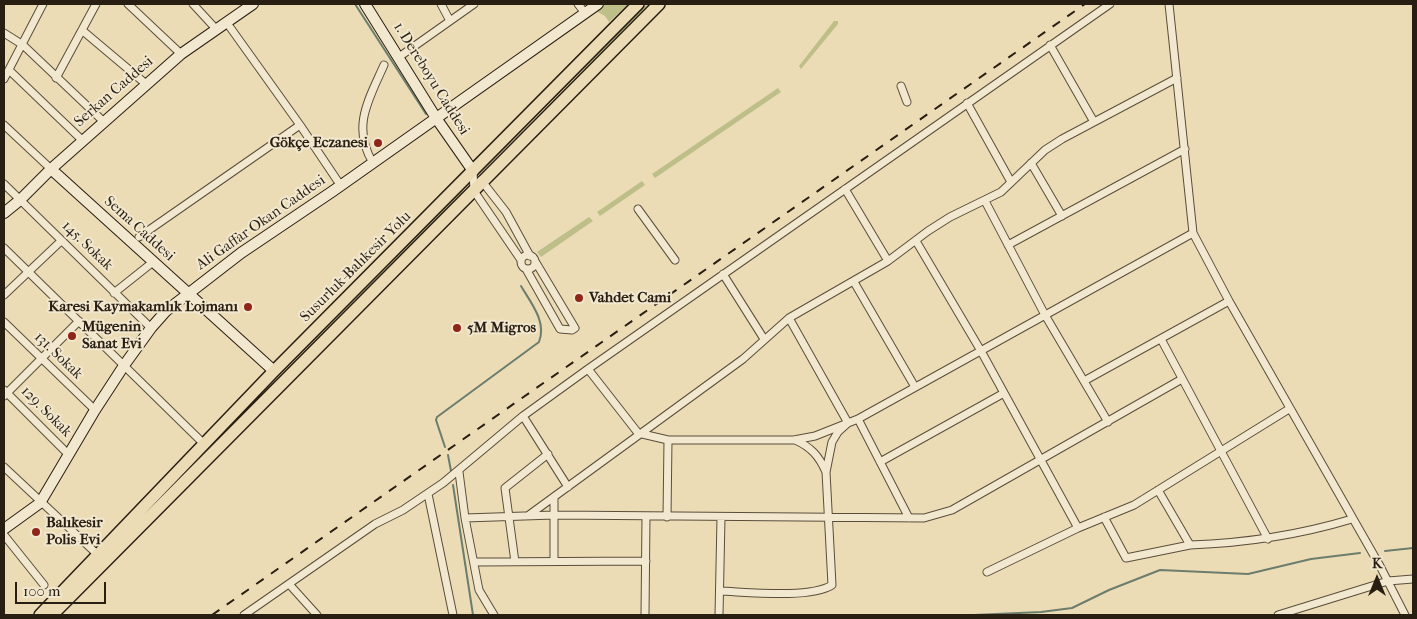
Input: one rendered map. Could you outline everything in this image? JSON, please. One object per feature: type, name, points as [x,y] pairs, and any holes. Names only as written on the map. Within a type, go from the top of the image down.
[{"type":"highway","name":"Susurluk-Balıkesir Yolu","points":[[40,615],[274,371],[638,4]]},
{"type":"highway","name":"Susurluk-Balıkesir Yolu","points":[[52,615],[659,4]]},
{"type":"highway","name":"Susurluk-Balıkesir Yolu","points":[[61,615],[129,539]]},
{"type":"highway","name":"Susurluk-Balıkesir Yolu","points":[[32,615],[98,555]]},
{"type":"main road","name":"Serkan Caddesi","points":[[4,213],[20,200],[50,169],[146,84],[182,54],[253,4]]},
{"type":"main road","name":"1. Dereboyu Caddesi","points":[[365,4],[436,118],[473,170]]},
{"type":"main road","name":"Ali Gaffar Okan Caddesi","points":[[4,529],[40,503],[68,454],[125,364],[151,328],[188,294],[241,253],[341,186],[598,4]]},
{"type":"main road","name":"Sema Caddesi","points":[[50,169],[274,371]]},
{"type":"street","points":[[4,79],[43,4]]},
{"type":"street","points":[[56,78],[96,4]]},
{"type":"street","points":[[128,4],[182,54]]},
{"type":"street","points":[[194,4],[216,29]]},
{"type":"street","points":[[441,4],[450,21]]},
{"type":"street","points":[[399,57],[474,4]]},
{"type":"street","points":[[578,4],[585,13]]},
{"type":"street","points":[[244,615],[376,524],[428,494],[459,472],[523,416],[588,369],[1110,4]]},
{"type":"street","points":[[1169,4],[1193,233],[1289,409],[1388,581],[1405,615]]},
{"type":"street","points":[[227,23],[341,186]]},
{"type":"street","points":[[83,31],[146,84]]},
{"type":"street","points":[[4,33],[23,45],[103,121]]},
{"type":"street","points":[[1050,46],[1094,122]]},
{"type":"street","points":[[373,163],[363,134],[362,119],[384,65]]},
{"type":"street","points":[[9,70],[82,140]]},
{"type":"street","points":[[529,515],[638,433],[743,359],[789,318],[888,261],[950,217],[1001,192],[1050,146],[1177,78]]},
{"type":"street","points":[[901,86],[906,102]]},
{"type":"street","points":[[967,103],[1011,182]]},
{"type":"street","points":[[4,125],[50,169]]},
{"type":"street","points":[[139,238],[300,125]]},
{"type":"street","points":[[1008,245],[1185,149]]},
{"type":"street","points":[[1031,163],[1062,216]]},
{"type":"street","points":[[473,170],[506,212],[575,328],[572,330],[560,329],[526,269],[521,264],[521,260],[474,191],[473,170]]},
{"type":"street","name":"145. Sokak","points":[[4,184],[151,328]]},
{"type":"street","points":[[845,189],[888,261]]},
{"type":"street","points":[[984,201],[1045,315],[1108,422]]},
{"type":"street","points":[[638,209],[675,260]]},
{"type":"street","points":[[588,369],[638,433],[668,440],[794,440],[815,436],[858,420],[1193,233]]},
{"type":"street","points":[[4,295],[62,241]]},
{"type":"street","points":[[916,241],[1004,393],[1078,528]]},
{"type":"street","points":[[4,248],[125,364],[204,444]]},
{"type":"street","points":[[521,260],[524,256],[532,258]]},
{"type":"street","points":[[526,269],[532,267],[532,258]]},
{"type":"street","points":[[114,293],[153,262]]},
{"type":"street","points":[[723,274],[764,339]]},
{"type":"street","points":[[854,282],[916,388]]},
{"type":"street","points":[[1084,381],[1229,301]]},
{"type":"street","points":[[789,318],[848,423]]},
{"type":"street","points":[[5,393],[79,321]]},
{"type":"street","name":"131. Sokak","points":[[4,322],[40,359],[95,410]]},
{"type":"street","points":[[1161,339],[1268,539]]},
{"type":"street","points":[[464,518],[554,515],[721,518],[924,518],[952,510],[1182,379]]},
{"type":"street","name":"129. Sokak","points":[[5,393],[68,454]]},
{"type":"street","points":[[880,462],[1004,393]]},
{"type":"street","points":[[987,572],[1078,528],[1134,505],[1289,409]]},
{"type":"street","points":[[523,416],[568,486]]},
{"type":"street","points":[[858,420],[909,518]]},
{"type":"street","points":[[720,592],[798,593],[827,588],[832,585],[826,472],[832,442],[838,432],[848,423]]},
{"type":"street","points":[[667,517],[668,440]]},
{"type":"street","points":[[794,440],[806,445],[814,452],[826,472]]},
{"type":"street","points":[[515,562],[505,488],[548,454]]},
{"type":"street","points":[[4,467],[40,503],[98,555]]},
{"type":"street","points":[[459,472],[464,518],[475,562],[479,590],[494,615]]},
{"type":"street","points":[[1158,490],[1190,545]]},
{"type":"street","points":[[428,494],[453,615]]},
{"type":"street","points":[[554,498],[554,562]]},
{"type":"street","points":[[645,615],[646,517]]},
{"type":"street","points":[[1104,517],[1126,558],[1190,545],[1229,544],[1268,539],[1310,531],[1352,518]]},
{"type":"street","points":[[719,615],[721,518]]},
{"type":"street","points":[[4,535],[44,585]]},
{"type":"street","points":[[475,562],[646,562]]},
{"type":"street","points":[[1278,615],[1388,581],[1413,579]]},
{"type":"street","points":[[289,584],[316,615]]},
{"type":"green space","points":[[606,4],[628,4],[609,22],[605,16],[596,11]]},
{"type":"green space","points":[[647,4],[651,4],[485,171]]},
{"type":"green space","points":[[834,21],[838,21],[838,24],[801,69],[799,66]]},
{"type":"green space","points":[[778,88],[781,92],[655,178],[652,174]]},
{"type":"green space","points":[[642,181],[645,185],[600,216],[597,212]]},
{"type":"green space","points":[[462,191],[466,191],[76,582]]},
{"type":"green space","points":[[589,217],[593,221],[541,257],[537,252]]},
{"type":"waterway","points":[[355,4],[426,114]]},
{"type":"waterway","points":[[445,447],[436,420],[437,417],[539,342],[541,327],[537,313],[521,286]]},
{"type":"waterway","points":[[448,455],[451,471]]},
{"type":"waterway","points":[[453,485],[473,615]]},
{"type":"waterway","points":[[1385,551],[1413,548]]},
{"type":"waterway","points":[[974,615],[1041,612],[1072,608],[1109,590],[1160,570],[1248,574],[1311,559],[1360,553]]},
{"type":"waterway","points":[[833,615],[968,615]]},
{"type":"railway","points":[[212,615],[1085,4]]},
{"type":"place","name":"Gökçe Eczanesi","points":[[378,143]]},
{"type":"place","name":"Vahdet Cami","points":[[579,298]]},
{"type":"place","name":"Karesi Kaymakamlık Lojmanı","points":[[248,307]]},
{"type":"place","name":"5M Migros","points":[[457,328]]},
{"type":"place","name":"Mügenin Sanat Evi","points":[[72,336]]},
{"type":"place","name":"Balıkesir Polis Evi","points":[[36,532]]}]
